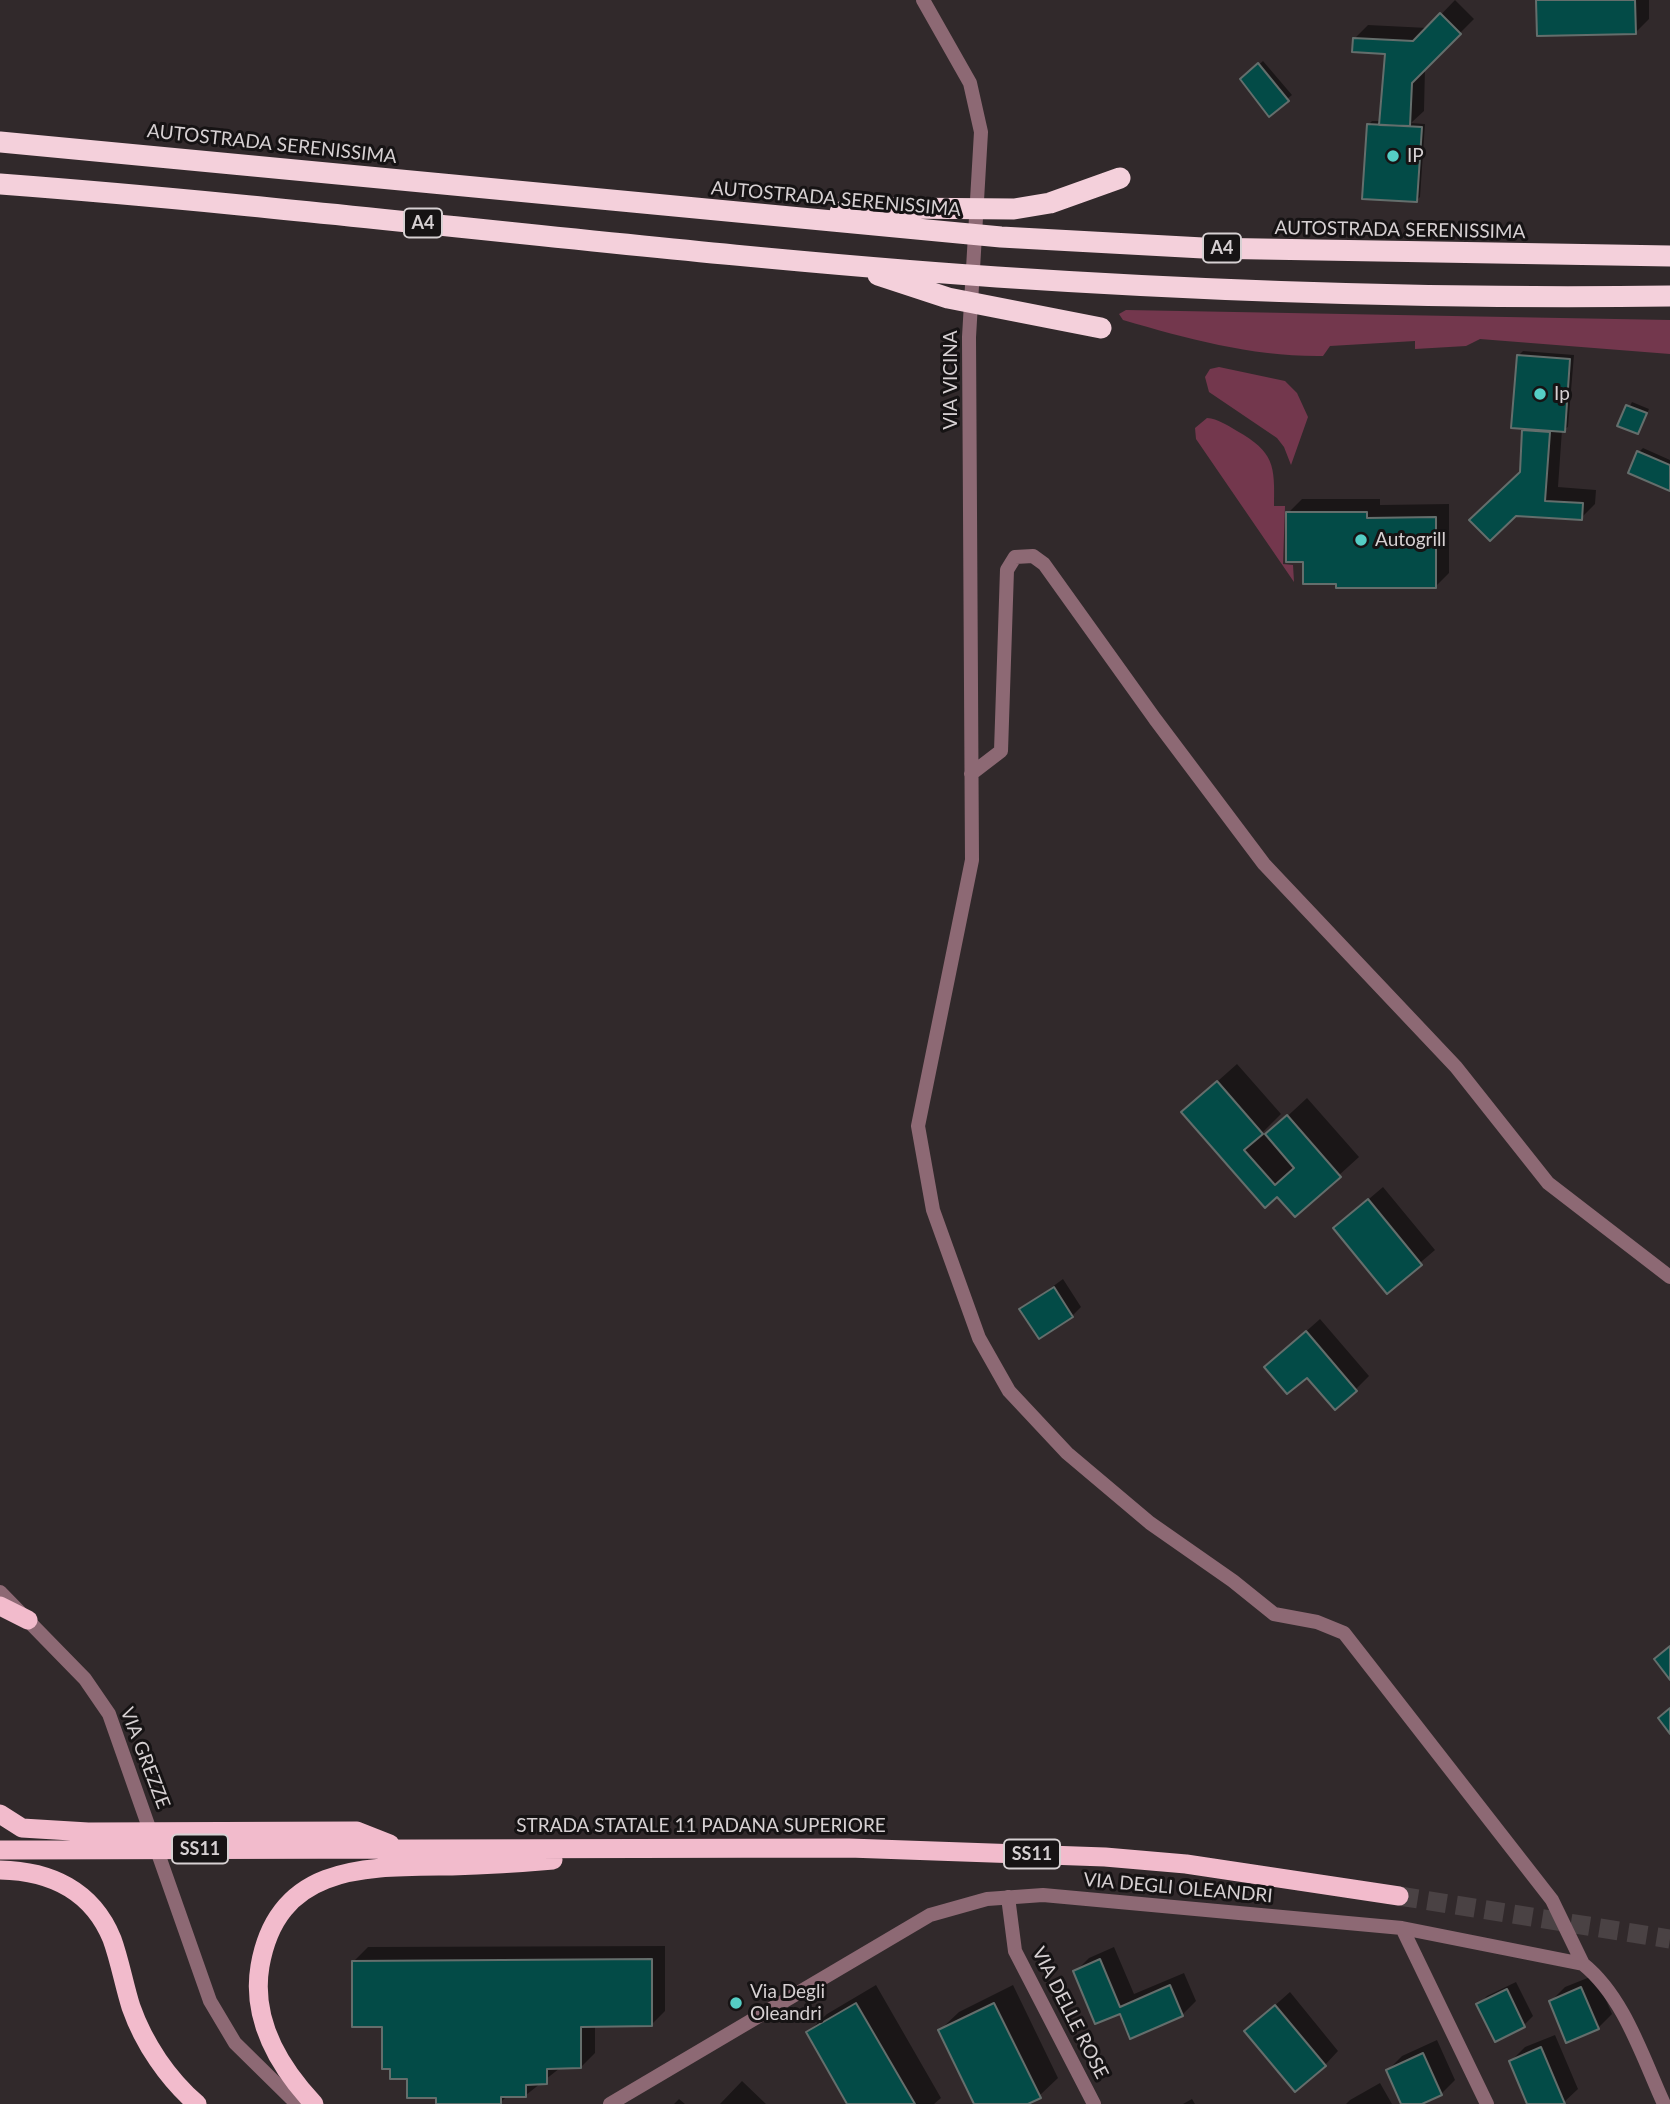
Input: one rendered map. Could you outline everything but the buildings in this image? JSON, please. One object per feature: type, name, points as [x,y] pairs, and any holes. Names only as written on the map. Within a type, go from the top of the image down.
[{"type":"highway","name":"AUTOSTRADA SERENISSIMA","points":[[0,142],[1001,237],[1203,248],[1670,256]]},
{"type":"highway","points":[[774,217],[894,208],[1014,209],[1050,202],[1120,178]]},
{"type":"highway","name":"A4","points":[[0,184],[187,198],[1009,278],[1345,295],[1670,296]]},
{"type":"highway","points":[[846,264],[948,299],[1101,328]]},
{"type":"highway","points":[[0,1606],[28,1620]]},
{"type":"highway","points":[[0,1814],[22,1828],[88,1832],[357,1831],[400,1849]]},
{"type":"highway","name":"STRADA STATALE 11 PADANA SUPERIORE","points":[[0,1850],[849,1848],[1105,1857],[1239,1871],[1399,1896]]},
{"type":"highway","points":[[314,2104],[275,2053],[260,2016],[258,1978],[263,1947],[274,1922],[288,1903],[307,1888],[329,1876],[357,1869],[497,1865],[662,1849]]},
{"type":"highway","points":[[0,1870],[56,1878],[77,1892],[96,1912],[111,1938],[132,2008],[146,2040],[174,2084],[197,2104]]},
{"type":"street","name":"VIA VICINA","points":[[923,0],[970,83],[981,132],[969,337],[972,860],[918,1126],[933,1210],[979,1338],[1009,1391],[1067,1454],[1150,1523],[1233,1581],[1274,1614],[1317,1622],[1345,1633],[1552,1900],[1583,1964],[1600,1978],[1619,2008],[1664,2104]]},
{"type":"street","points":[[971,774],[1001,751],[1007,570],[1015,557],[1033,556],[1044,564],[1155,719],[1264,864],[1456,1067],[1548,1182],[1670,1277]]},
{"type":"street","name":"VIA GREZZE","points":[[0,1592],[85,1679],[110,1714],[210,2001],[235,2043],[297,2104]]},
{"type":"street","name":"VIA DEGLI OLEANDRI","points":[[610,2104],[930,1915],[987,1899],[1043,1895],[1402,1928],[1583,1964]]},
{"type":"street","name":"VIA DELLE ROSE","points":[[1008,1897],[1016,1951],[1094,2104]]},
{"type":"street","points":[[1402,1928],[1487,2104]]},
{"type":"shaded area","points":[[1126,310],[1670,320],[1670,354],[1480,339],[1466,346],[1415,349],[1415,341],[1330,346],[1323,356],[1297,356],[1197,340],[1123,320],[1119,314]]},
{"type":"shaded area","points":[[1219,367],[1285,381],[1297,393],[1308,417],[1291,465],[1277,438],[1209,392],[1205,377],[1210,369]]},
{"type":"shaded area","points":[[1207,418],[1222,423],[1249,439],[1259,446],[1270,461],[1274,480],[1274,506],[1285,506],[1283,564],[1293,565],[1294,582],[1196,439],[1195,428]]},
{"type":"tunnel","points":[[1399,1896],[1670,1939]]},
{"type":"place","name":"IP","points":[[1393,156]]},
{"type":"place","name":"Ip","points":[[1540,394]]},
{"type":"place","name":"Autogrill","points":[[1361,540]]},
{"type":"place","name":"Via Degli Oleandri","points":[[736,2003]]}]
